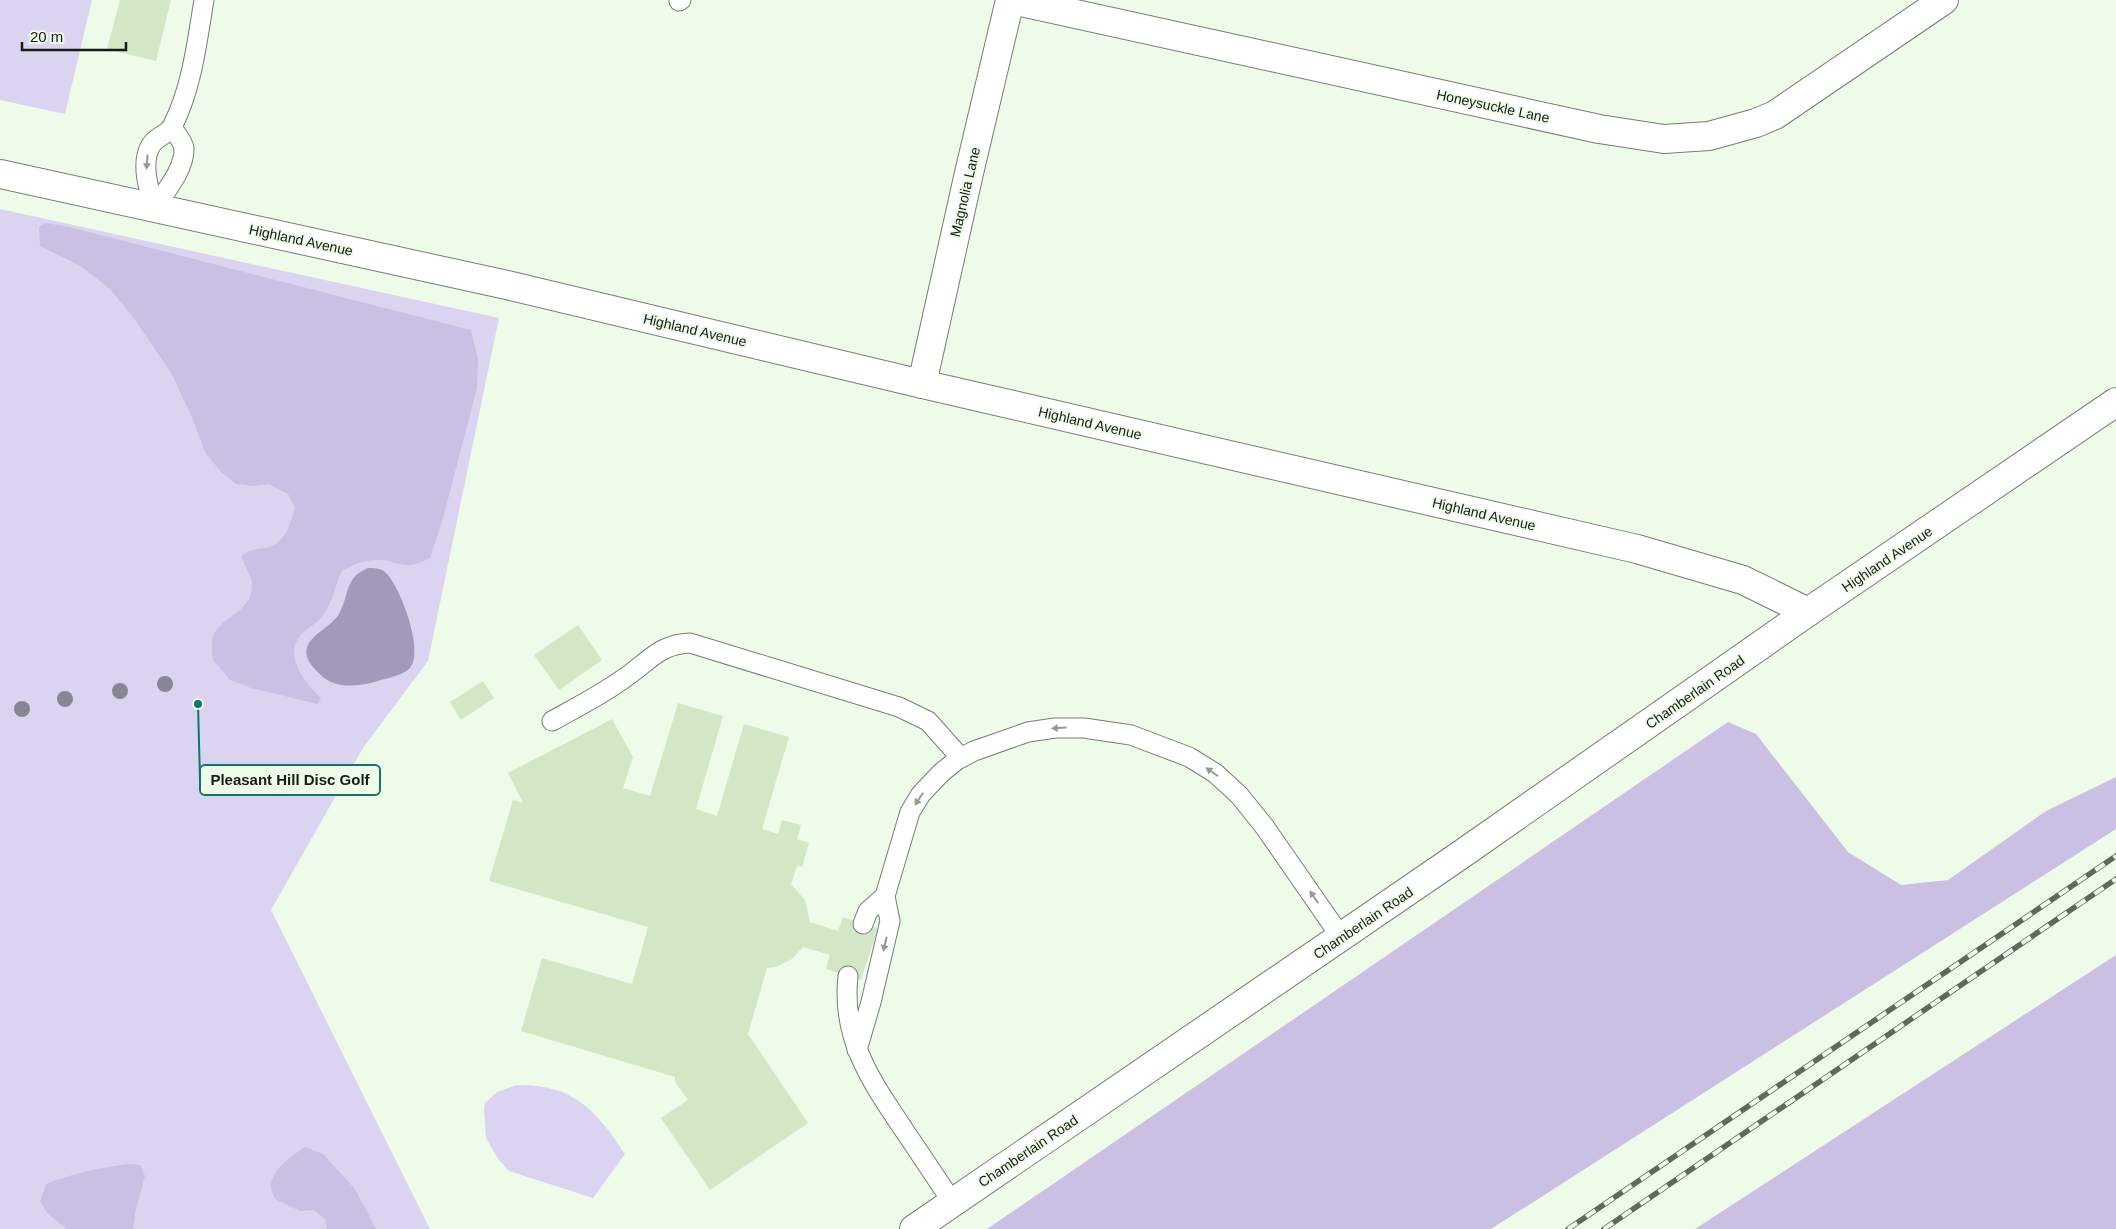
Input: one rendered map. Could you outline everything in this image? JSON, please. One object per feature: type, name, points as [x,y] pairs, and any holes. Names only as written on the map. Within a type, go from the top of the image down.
[{"type":"street","name":"Honeysuckle Lane","points":[[1011,0],[1599,129],[1664,139],[1717,134],[1756,123],[1775,115],[1944,0]]},
{"type":"street","name":"Magnolia Lane","points":[[922,384],[969,173],[1011,0]]},
{"type":"street","name":"Highland Avenue","points":[[0,174],[507,285],[922,384],[1637,549],[1743,580],[1808,612],[2116,402]]},
{"type":"street","name":"Chamberlain Road","points":[[914,1229],[1588,768],[1808,612]]},
{"type":"lane","points":[[154,208],[146,178],[146,156],[153,140],[172,128],[188,84],[204,0]]},
{"type":"lane","points":[[154,208],[182,162],[184,147],[172,128]]},
{"type":"lane","points":[[552,721],[626,677],[663,649],[680,643],[690,643],[908,711],[928,721],[960,758]]},
{"type":"lane","points":[[857,1050],[871,1002],[890,921],[885,896],[910,812],[921,794],[941,773],[960,758],[974,751],[1028,732],[1074,728],[1131,735],[1189,757],[1215,773],[1239,795],[1264,826],[1342,937]]},
{"type":"lane","points":[[863,924],[868,911],[885,896]]},
{"type":"lane","points":[[848,976],[846,994],[857,1050],[872,1083],[953,1203]]},
{"type":"shaded area","points":[[0,0],[92,0],[65,114],[0,100]]},
{"type":"shaded area","points":[[0,209],[499,318],[428,661],[363,748],[271,910],[430,1229],[0,1229]]},
{"type":"shaded area","points":[[46,223],[69,227],[471,330],[478,359],[477,388],[443,518],[430,558],[413,565],[376,560],[367,561],[342,571],[325,613],[301,634],[295,645],[294,654],[299,670],[321,698],[318,704],[251,688],[230,680],[213,660],[213,636],[217,629],[242,608],[251,594],[251,578],[241,556],[253,550],[271,546],[281,540],[295,508],[288,494],[269,484],[254,486],[236,484],[221,472],[205,452],[191,415],[171,373],[133,317],[110,289],[79,265],[40,246],[39,227]]},
{"type":"shaded area","points":[[368,568],[384,571],[398,591],[413,634],[414,660],[410,668],[404,673],[395,676],[362,685],[339,685],[322,676],[313,667],[308,658],[307,650],[309,643],[314,637],[339,614],[351,582],[360,572]]},
{"type":"shaded area","points":[[1728,722],[1756,734],[1848,852],[1901,885],[1948,880],[2046,811],[2116,777],[2116,829],[1491,1229],[987,1229]]},
{"type":"shaded area","points":[[2116,955],[2116,1229],[1695,1229]]},
{"type":"shaded area","points":[[517,1085],[553,1089],[581,1103],[604,1125],[625,1154],[593,1198],[509,1171],[498,1159],[486,1138],[485,1103],[497,1092]]},
{"type":"shaded area","points":[[305,1147],[323,1154],[355,1189],[376,1229],[327,1229],[325,1219],[314,1210],[300,1211],[275,1199],[271,1187],[274,1174],[283,1164]]},
{"type":"shaded area","points":[[131,1164],[140,1165],[145,1176],[133,1229],[67,1229],[48,1214],[40,1201],[46,1184],[88,1171]]},
{"type":"building","points":[[120,0],[171,0],[156,61],[107,49]]},
{"type":"building","points":[[578,625],[602,660],[559,690],[534,655]]},
{"type":"building","points":[[483,681],[494,698],[461,720],[450,702]]},
{"type":"building","points":[[678,703],[723,716],[696,809],[717,816],[744,724],[789,737],[762,829],[778,834],[782,820],[801,825],[797,839],[809,843],[802,867],[797,866],[791,884],[805,900],[810,922],[838,931],[843,917],[878,928],[861,980],[826,969],[830,955],[803,947],[792,959],[776,967],[767,968],[748,1034],[808,1123],[710,1190],[661,1118],[688,1100],[675,1082],[675,1077],[521,1031],[542,958],[632,984],[648,927],[489,881],[513,800],[523,803],[508,773],[612,719],[633,757],[623,788],[650,796]]},
{"type":"railway","points":[[1568,1229],[2116,856]]},
{"type":"railway","points":[[1604,1229],[2116,879]]},
{"type":"place","name":"Pleasant Hill Disc Golf","points":[[198,704]]}]
